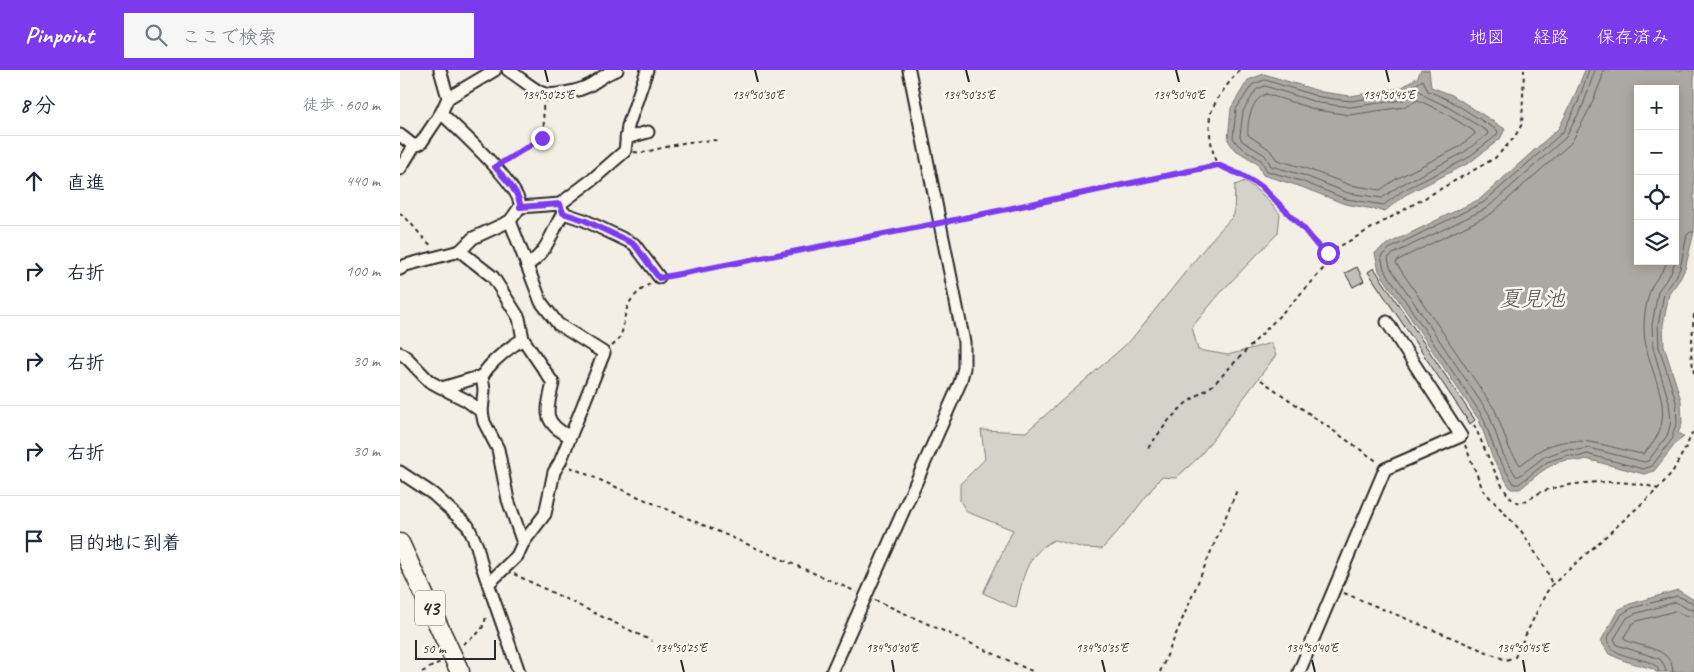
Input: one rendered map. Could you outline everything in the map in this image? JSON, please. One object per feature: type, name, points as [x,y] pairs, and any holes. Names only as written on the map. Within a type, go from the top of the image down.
[{"type":"main road","name":"43","points":[[400,543],[460,672]]},
{"type":"street","points":[[440,70],[448,98]]},
{"type":"street","points":[[400,169],[414,146],[421,142],[441,113],[448,98],[495,70]]},
{"type":"street","points":[[508,70],[542,94],[580,90],[588,87],[611,71],[617,70]]},
{"type":"street","points":[[527,265],[546,247],[562,208],[625,151],[628,126],[647,70]]},
{"type":"street","points":[[832,672],[946,415],[964,368],[964,342],[909,70]]},
{"type":"street","points":[[400,269],[406,265],[460,251],[472,238],[510,221],[520,207],[517,196],[495,167],[441,113]]},
{"type":"street","points":[[626,138],[648,132]]},
{"type":"street","points":[[400,135],[414,146]]},
{"type":"street","points":[[520,207],[562,208],[634,244],[659,278]]},
{"type":"street","points":[[489,583],[517,556],[523,543],[545,514],[554,472],[560,462],[604,353],[558,324],[541,302],[510,221]]},
{"type":"street","points":[[460,251],[493,277],[519,318],[523,339],[552,383],[548,401],[549,419],[558,431],[569,436]]},
{"type":"street","points":[[1299,672],[1385,469],[1461,436],[1387,322]]},
{"type":"street","points":[[523,339],[503,352],[487,368],[482,376],[484,390],[482,412],[484,422],[498,449],[508,500],[523,543]]},
{"type":"street","points":[[400,353],[429,380],[442,388],[482,376]]},
{"type":"street","points":[[446,387],[448,391],[466,400],[482,412]]},
{"type":"street","points":[[400,472],[433,494],[468,526],[477,546],[482,566],[519,672]]},
{"type":"path","points":[[1218,165],[1213,154],[1210,136],[1211,111],[1239,70]]},
{"type":"path","points":[[1328,253],[1495,158],[1514,138],[1522,124],[1524,70]]},
{"type":"path","points":[[495,167],[542,138],[544,131],[542,94]]},
{"type":"path","points":[[625,151],[641,153],[687,142],[718,140]]},
{"type":"path","points":[[604,353],[620,340],[628,305],[638,292],[659,278],[940,223],[1218,165],[1262,187],[1304,229],[1321,250],[1328,253],[1330,258],[1324,269],[1213,385],[1185,404],[1148,448]]},
{"type":"path","points":[[400,213],[414,225],[440,256]]},
{"type":"path","points":[[1694,314],[1691,354],[1694,373]]},
{"type":"path","points":[[1261,380],[1332,429],[1385,469]]},
{"type":"path","points":[[1474,425],[1502,486],[1509,498],[1515,502],[1519,503],[1528,500],[1543,491],[1583,483],[1630,483],[1658,489]]},
{"type":"path","points":[[1334,589],[1506,660],[1515,657],[1546,593],[1552,585],[1658,489],[1673,471],[1694,428]]},
{"type":"path","points":[[1461,436],[1483,490],[1522,532],[1547,571],[1552,585]]},
{"type":"path","points":[[560,462],[865,595],[1032,672]]},
{"type":"path","points":[[1160,672],[1237,490]]},
{"type":"path","points":[[505,569],[652,641]]},
{"type":"path","points":[[422,672],[444,660],[478,634],[486,623],[487,608]]},
{"type":"shaded area","points":[[1245,181],[1263,195],[1280,214],[1278,233],[1222,291],[1192,327],[1198,350],[1228,355],[1271,343],[1276,355],[1200,456],[1176,478],[1161,477],[1128,520],[1102,549],[1084,548],[1054,540],[1044,546],[1031,560],[1027,568],[1016,608],[983,593],[1013,530],[967,512],[960,501],[960,484],[985,459],[981,430],[1026,432],[1130,341],[1212,239],[1234,215],[1235,185]]},
{"type":"water","points":[[1421,70],[1429,70],[1431,87],[1452,95],[1505,129],[1500,139],[1469,163],[1405,195],[1385,211],[1345,204],[1299,186],[1263,175],[1257,163],[1234,149],[1228,140],[1231,108],[1248,80],[1264,74],[1322,92],[1350,96],[1401,88],[1418,77]]},
{"type":"water","name":"夏見池","points":[[1585,70],[1694,70],[1694,232],[1685,269],[1669,294],[1663,325],[1664,346],[1681,400],[1682,424],[1678,433],[1684,437],[1676,443],[1654,471],[1644,474],[1586,459],[1580,461],[1567,460],[1547,468],[1520,489],[1511,489],[1493,459],[1479,420],[1379,271],[1375,253],[1386,245],[1480,199],[1559,128]]},
{"type":"water","points":[[1678,590],[1694,600],[1694,672],[1656,672],[1653,669],[1609,654],[1601,641],[1618,610],[1630,604]]},
{"type":"building","points":[[1357,267],[1364,281],[1353,287],[1345,273]]},
{"type":"building","points":[[1374,268],[1475,420],[1470,424],[1368,272]]},
{"type":"route","points":[[542,138],[495,167],[517,196],[520,207],[560,204],[563,213],[584,220],[634,244],[659,278],[940,223],[1218,165],[1262,187],[1304,229],[1321,250],[1328,253]]}]
